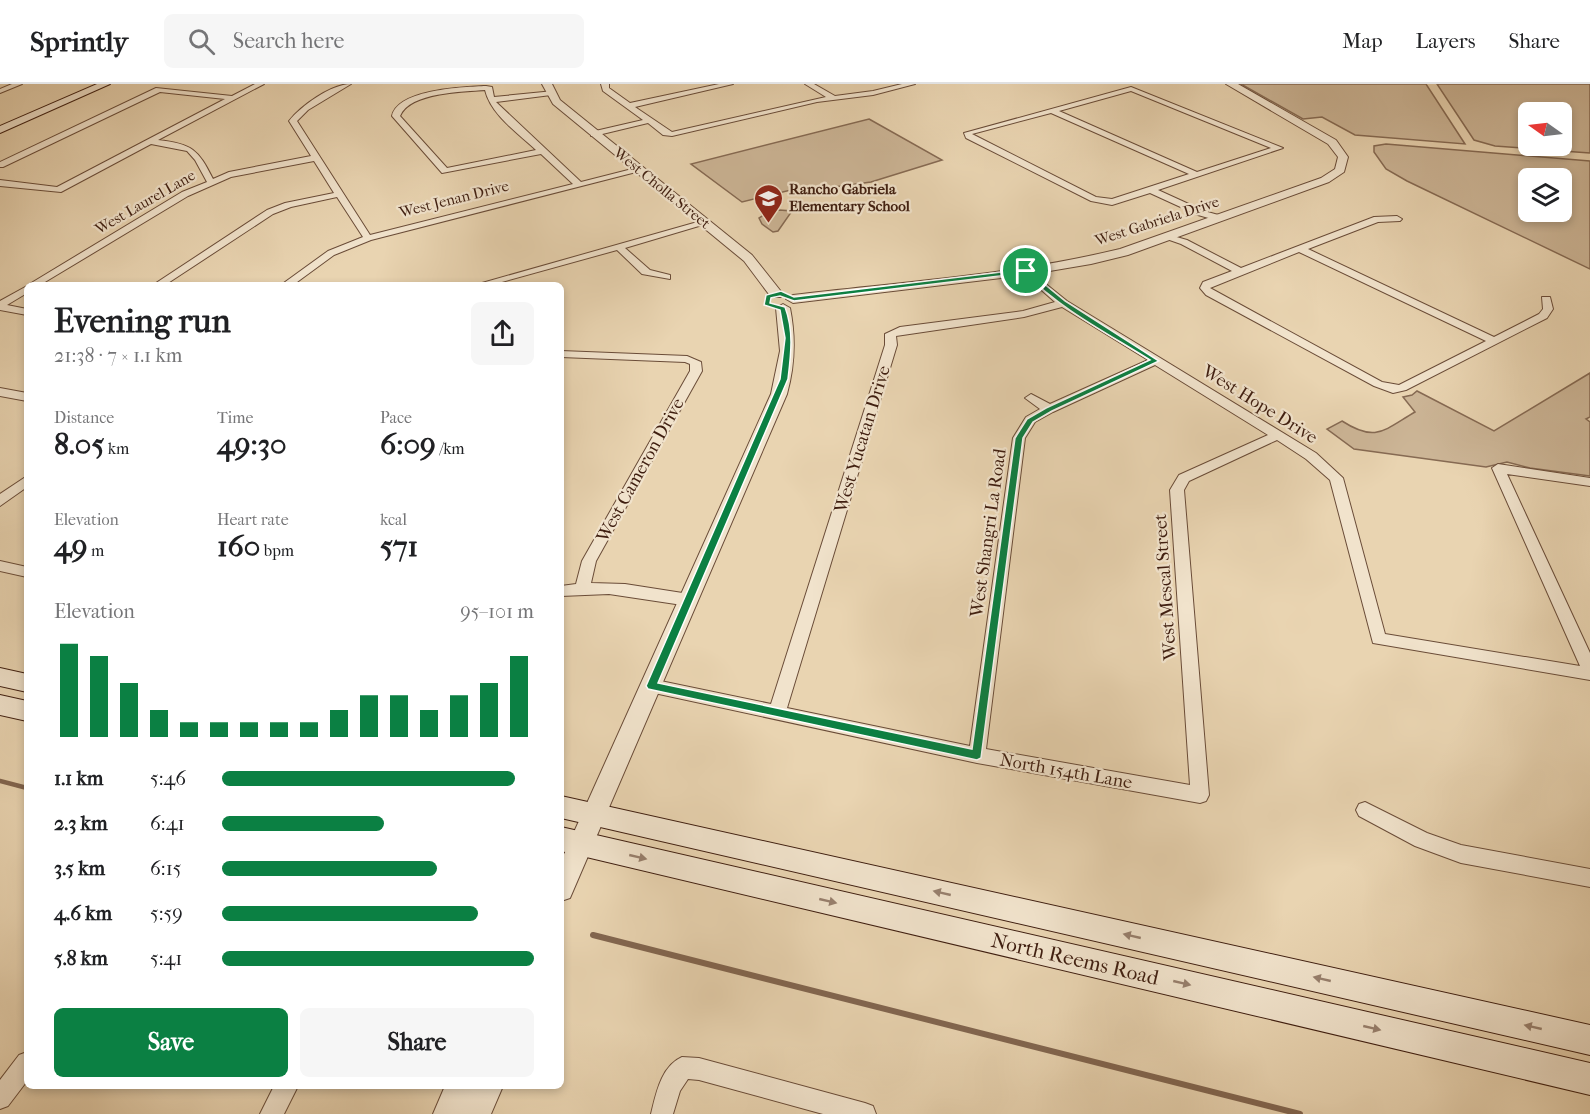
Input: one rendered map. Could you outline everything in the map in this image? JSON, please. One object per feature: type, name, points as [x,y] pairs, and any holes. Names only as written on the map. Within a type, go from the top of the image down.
[{"type":"main road","points":[[0,130],[105,84]]},
{"type":"main road","points":[[0,677],[24,682]]},
{"type":"main road","points":[[0,705],[24,710]]},
{"type":"main road","name":"North Reems Road","points":[[564,808],[1590,1040]]},
{"type":"main road","name":"North Reems Road","points":[[571,841],[1590,1078]]},
{"type":"street","points":[[0,92],[18,84]]},
{"type":"street","points":[[62,188],[260,84]]},
{"type":"street","points":[[347,84],[305,108],[293,121],[368,238]]},
{"type":"street","points":[[605,84],[606,89],[628,106],[666,133],[672,134],[834,98],[873,93],[911,84]]},
{"type":"street","points":[[628,106],[729,84]]},
{"type":"street","points":[[809,84],[834,98]]},
{"type":"street","name":"West Gabriela Drive","points":[[788,303],[1026,271],[1100,258],[1325,180],[1340,170],[1343,162],[1341,151],[1325,136],[1231,84]]},
{"type":"street","points":[[542,151],[445,171],[396,116],[404,104],[435,94],[489,89],[491,100],[579,184]]},
{"type":"street","points":[[491,100],[549,89]]},
{"type":"street","name":"West Cholla Street","points":[[549,89],[556,102],[748,258],[776,294],[768,296],[765,301],[769,306],[788,303]]},
{"type":"street","points":[[1131,89],[1279,148],[1106,203],[1094,200],[969,136],[968,133],[1051,110],[1131,89]]},
{"type":"street","points":[[0,165],[159,90],[232,98]]},
{"type":"street","points":[[1051,110],[1197,175]]},
{"type":"street","points":[[594,134],[649,121]]},
{"type":"street","points":[[150,142],[194,150],[211,182]]},
{"type":"street","name":"West Laurel Lane","points":[[38,282],[185,194],[211,182],[229,175],[315,158]]},
{"type":"street","name":"West Jenan Drive","points":[[290,282],[331,253],[368,238],[640,170]]},
{"type":"street","points":[[0,183],[79,188]]},
{"type":"street","points":[[1156,188],[1201,213],[1219,218]]},
{"type":"street","points":[[163,282],[270,212],[288,205],[340,194]]},
{"type":"street","points":[[1397,219],[1377,219],[1207,284],[1205,288],[1210,293],[1378,384],[1394,389],[1402,388],[1543,316],[1548,309],[1546,299]]},
{"type":"street","points":[[511,281],[704,223]]},
{"type":"street","points":[[1166,237],[1174,245],[1199,254],[1236,273]]},
{"type":"street","points":[[620,248],[646,272],[666,278]]},
{"type":"street","points":[[1299,249],[1495,341]]},
{"type":"street","name":"West Hope Drive","points":[[1026,271],[1046,291],[1063,303],[1311,456],[1336,478],[1379,639],[1590,672]]},
{"type":"street","points":[[0,306],[24,291]]},
{"type":"street","points":[[564,875],[571,841],[594,815],[784,379],[789,338],[788,303]]},
{"type":"street","name":"West Yucatan Drive","points":[[777,712],[891,345],[890,334],[900,330],[1031,313],[1063,303]]},
{"type":"street","points":[[0,306],[24,311]]},
{"type":"street","name":"West Cameron Drive","points":[[564,354],[687,360],[695,362],[696,371],[590,561],[582,588]]},
{"type":"street","name":"West Shangri La Road","points":[[977,755],[1019,438],[1030,420],[1049,409],[1155,361]]},
{"type":"street","points":[[0,392],[24,396]]},
{"type":"street","points":[[1031,398],[1049,409]]},
{"type":"street","name":"West Mescal Street","points":[[1200,795],[1177,490],[1184,478],[1276,436]]},
{"type":"street","points":[[1590,482],[1498,468],[1590,672]]},
{"type":"street","points":[[0,501],[24,482]]},
{"type":"street","points":[[0,566],[24,571]]},
{"type":"street","points":[[564,591],[582,588],[635,590],[689,600]]},
{"type":"street","name":"North 154th Lane","points":[[651,686],[977,755],[1200,795]]},
{"type":"street","points":[[1365,810],[1422,840],[1461,854],[1590,878]]},
{"type":"street","points":[[0,1098],[24,1067]]},
{"type":"street","points":[[662,1114],[670,1086],[682,1068],[699,1069],[865,1114]]},
{"type":"street","points":[[271,1114],[285,1089]]},
{"type":"street","points":[[448,1114],[459,1089]]},
{"type":"street","points":[[476,1114],[487,1089]]},
{"type":"shaded area","points":[[1241,84],[1426,84],[1465,144],[1355,135],[1322,117],[1303,119]]},
{"type":"shaded area","points":[[1437,84],[1590,84],[1590,153],[1572,152],[1572,102],[1518,102],[1518,148],[1495,146],[1474,140]]},
{"type":"shaded area","points":[[869,119],[942,160],[871,182],[834,187],[809,194],[799,188],[742,202],[691,164]]},
{"type":"shaded area","points":[[1386,144],[1590,161],[1590,269],[1407,181],[1386,169],[1374,152],[1374,146]]},
{"type":"shaded area","points":[[770,211],[792,211],[778,231],[773,232],[762,224],[759,218]]},
{"type":"shaded area","points":[[1590,373],[1590,417],[1586,419],[1590,422],[1590,476],[1530,468],[1507,462],[1486,467],[1354,449],[1327,429],[1342,421],[1363,431],[1380,432],[1415,412],[1403,397],[1417,391],[1494,431]]},
{"type":"waterway","points":[[0,781],[24,787]]},
{"type":"waterway","points":[[593,935],[1300,1114]]},
{"type":"place","name":"Rancho Gabriela Elementary School","points":[[768,224]]},
{"type":"route","points":[[1026,271],[1046,291],[1063,303],[1155,361],[1049,409],[1030,420],[1019,438],[977,755],[651,686],[784,379],[789,338],[783,308],[766,304],[768,296],[781,293],[794,299],[1026,271]]}]
